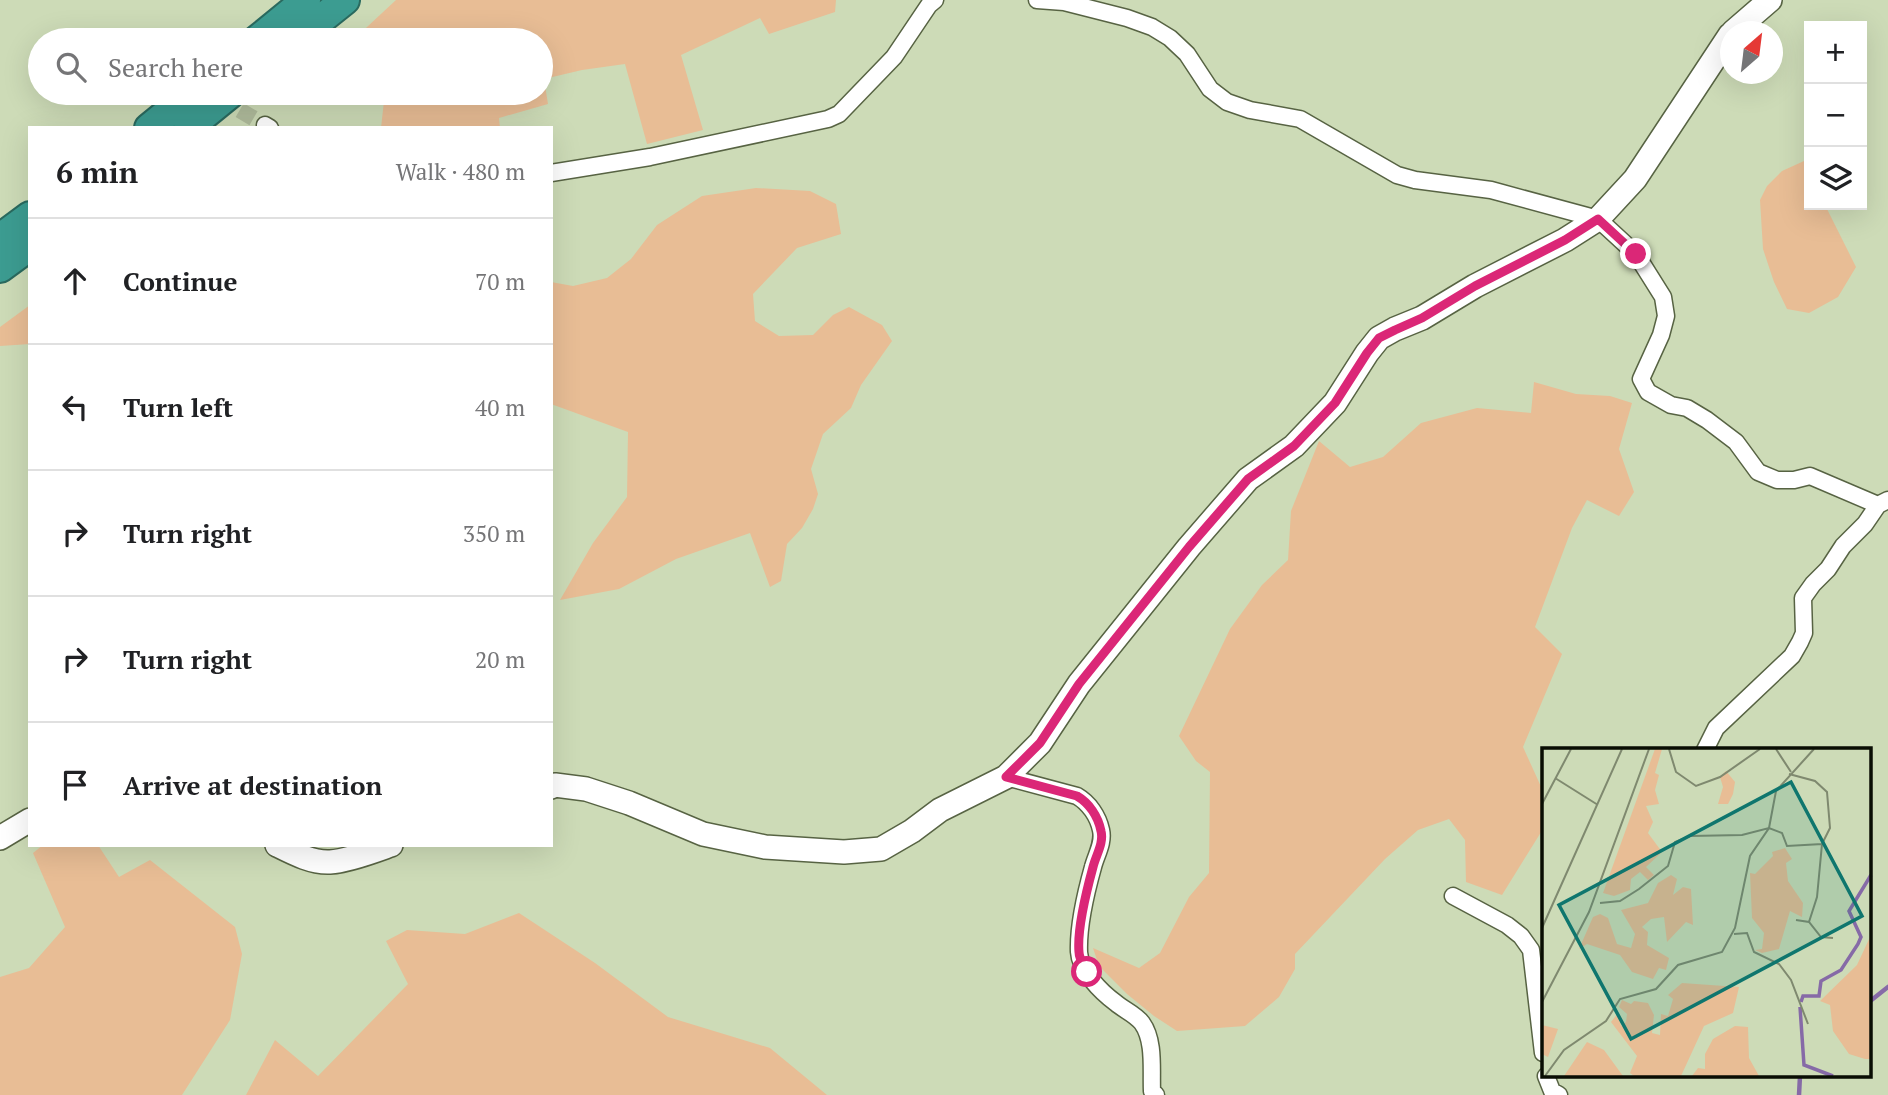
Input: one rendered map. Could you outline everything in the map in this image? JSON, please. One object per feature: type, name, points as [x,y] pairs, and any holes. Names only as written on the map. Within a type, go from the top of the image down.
[{"type":"highway","points":[[272,28],[306,0]]},
{"type":"highway","points":[[310,28],[345,0]]},
{"type":"highway","points":[[151,126],[177,105]]},
{"type":"highway","points":[[190,126],[216,105]]},
{"type":"highway","points":[[0,238],[28,217]]},
{"type":"highway","points":[[0,268],[28,247]]},
{"type":"street","points":[[553,173],[650,157],[828,119],[839,114],[894,57],[935,0]]},
{"type":"street","points":[[1037,0],[1063,2],[1152,27],[1170,38],[1187,54],[1210,89],[1227,102],[1250,110],[1300,119],[1397,175],[1415,180],[1491,190],[1598,219],[1636,254],[1662,297],[1666,316],[1661,335],[1641,379],[1648,392],[1671,405],[1687,408],[1707,419],[1736,442],[1758,471],[1777,480],[1810,476],[1883,503],[1843,546],[1828,569],[1803,598],[1804,632],[1792,656],[1716,728],[1705,748]]},
{"type":"street","points":[[1746,21],[1770,0]]},
{"type":"street","points":[[553,786],[586,789],[629,803],[703,834],[765,847],[844,852],[881,849],[940,810],[1006,777],[1040,743],[1079,684],[1198,537],[1248,479],[1294,446],[1335,403],[1379,338],[1422,318],[1475,286],[1565,240],[1598,219],[1635,179],[1720,51]]},
{"type":"street","points":[[1006,777],[1077,796],[1086,802],[1096,815],[1102,832],[1101,844],[1093,865],[1082,917],[1079,954],[1087,972],[1100,989],[1142,1023],[1151,1050],[1152,1091],[1156,1095]]},
{"type":"street","points":[[0,838],[28,821]]},
{"type":"street","points":[[281,847],[302,857],[330,862],[385,847]]},
{"type":"street","points":[[1453,896],[1507,925],[1537,947],[1542,1035]]},
{"type":"street","points":[[1547,1078],[1552,1091],[1559,1095]]},
{"type":"shaded area","points":[[396,0],[836,0],[835,12],[769,34],[760,18],[681,55],[703,130],[647,144],[625,64],[553,77],[553,28],[366,28]]},
{"type":"shaded area","points":[[384,105],[544,105],[499,118],[500,126],[381,126]]},
{"type":"shaded area","points":[[1804,161],[1804,210],[1828,210],[1856,267],[1838,297],[1809,313],[1787,309],[1763,249],[1760,200],[1767,186],[1782,171]]},
{"type":"shaded area","points":[[756,188],[810,191],[836,204],[841,234],[797,248],[753,294],[755,321],[779,336],[813,335],[833,315],[849,307],[882,325],[892,341],[861,385],[851,408],[823,434],[811,469],[818,494],[802,528],[787,544],[781,581],[770,587],[750,533],[676,559],[619,589],[560,600],[593,543],[627,497],[628,432],[553,405],[553,282],[573,286],[607,278],[631,259],[657,225],[702,196]]},
{"type":"shaded area","points":[[28,306],[28,344],[0,346],[0,327]]},
{"type":"shaded area","points":[[1534,382],[1576,394],[1610,396],[1632,403],[1619,449],[1634,492],[1619,516],[1587,500],[1572,528],[1535,627],[1562,654],[1523,747],[1542,789],[1542,831],[1502,895],[1466,882],[1465,840],[1449,819],[1418,830],[1385,859],[1295,954],[1295,969],[1279,997],[1245,1026],[1177,1031],[1127,994],[1099,966],[1093,948],[1139,968],[1160,953],[1189,897],[1209,873],[1210,772],[1196,761],[1179,736],[1230,629],[1262,585],[1288,560],[1291,511],[1319,441],[1350,467],[1383,457],[1421,423],[1477,408],[1531,413]]},
{"type":"shaded area","points":[[40,847],[99,847],[119,877],[150,860],[235,927],[242,954],[230,1020],[182,1095],[0,1095],[0,977],[29,968],[65,927],[33,853]]},
{"type":"shaded area","points":[[519,913],[595,963],[668,1017],[770,1048],[827,1095],[246,1095],[275,1040],[318,1076],[408,984],[386,941],[407,930],[465,934]]},
{"type":"waterway","points":[[1870,1001],[1888,987]]},
{"type":"waterway","points":[[1799,1095],[1800,1078]]},
{"type":"tunnel","points":[[231,105],[265,125]]},
{"type":"route","points":[[1087,972],[1079,954],[1082,917],[1093,865],[1101,844],[1102,832],[1096,815],[1086,802],[1077,796],[1006,777],[1040,743],[1079,684],[1189,547],[1248,479],[1294,446],[1335,403],[1379,338],[1422,318],[1475,286],[1565,240],[1598,219],[1636,254]]}]
